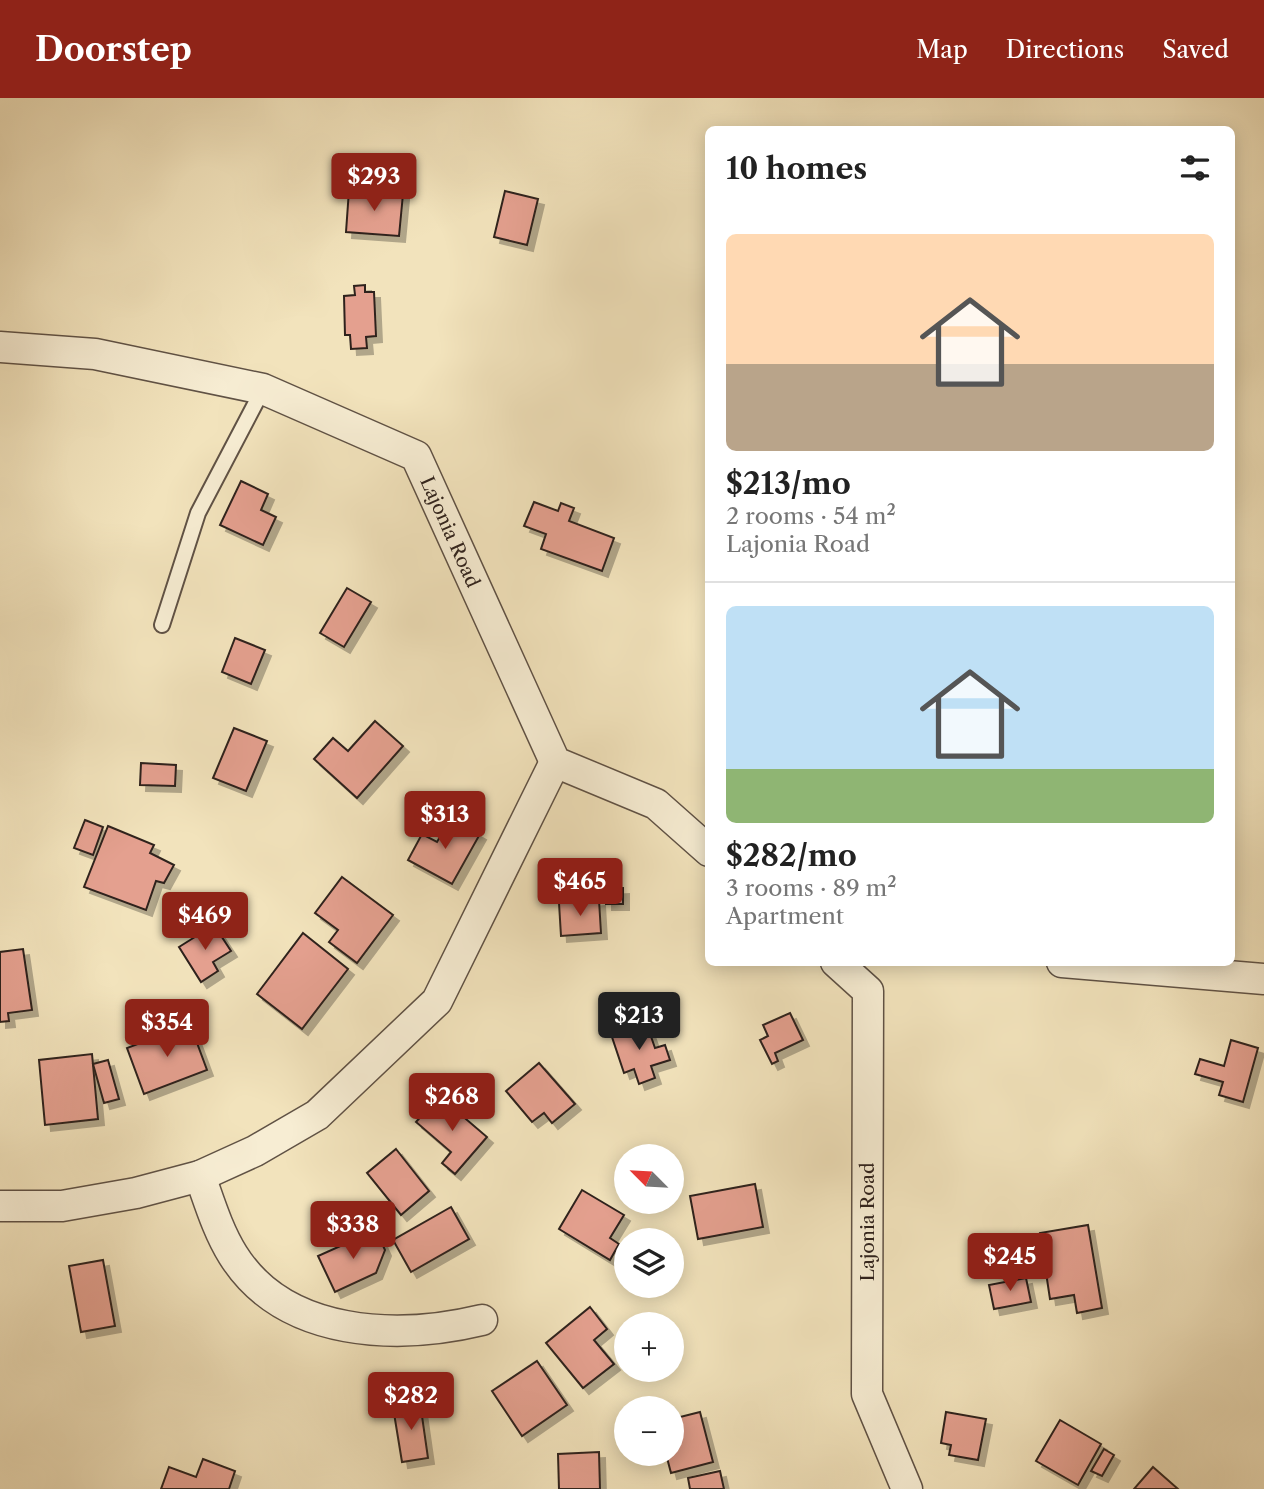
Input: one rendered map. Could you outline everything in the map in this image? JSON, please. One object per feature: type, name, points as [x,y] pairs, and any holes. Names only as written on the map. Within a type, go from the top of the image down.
[{"type":"street","name":"Lajonia Road","points":[[0,347],[95,354],[263,389],[415,456],[555,762]]},
{"type":"street","points":[[0,1206],[62,1206],[136,1193],[200,1176],[255,1151],[317,1115],[437,1001],[555,762],[656,804],[705,847]]},
{"type":"street","name":"Lajonia Road","points":[[840,966],[868,991],[867,1394],[907,1489]]},
{"type":"street","points":[[1107,966],[1264,979]]},
{"type":"street","points":[[200,1176],[218,1228],[235,1258],[261,1285],[291,1307],[337,1325],[373,1331],[443,1330],[482,1320]]},
{"type":"lane","points":[[162,625],[198,513],[263,389]]},
{"type":"lane","points":[[1230,977],[1264,994]]},
{"type":"building","points":[[349,190],[403,194],[399,236],[346,232]]},
{"type":"building","points":[[505,191],[538,199],[527,245],[494,237]]},
{"type":"building","points":[[365,285],[365,292],[374,292],[376,336],[366,337],[367,348],[351,349],[350,335],[345,335],[344,296],[355,295],[354,286]]},
{"type":"building","points":[[241,481],[268,494],[261,510],[276,517],[263,545],[220,525]]},
{"type":"building","points":[[534,502],[558,511],[561,503],[574,508],[569,521],[614,538],[602,571],[541,549],[546,534],[524,526]]},
{"type":"building","points":[[347,588],[371,602],[344,647],[320,633]]},
{"type":"building","points":[[235,638],[265,650],[251,684],[222,672]]},
{"type":"building","points":[[375,721],[403,746],[357,798],[314,759],[333,738],[348,751]]},
{"type":"building","points":[[234,728],[267,741],[246,791],[213,778]]},
{"type":"building","points":[[141,763],[176,765],[175,786],[140,785]]},
{"type":"building","points":[[451,818],[480,834],[452,884],[408,860],[422,834],[437,842]]},
{"type":"building","points":[[85,820],[103,827],[93,855],[74,848]]},
{"type":"building","points":[[108,826],[154,845],[150,853],[174,865],[164,883],[156,881],[146,910],[84,887]]},
{"type":"building","points":[[342,877],[393,915],[357,963],[329,942],[338,930],[315,913]]},
{"type":"building","points":[[623,888],[623,904],[606,904],[606,889]]},
{"type":"building","points":[[599,900],[601,933],[561,936],[559,903]]},
{"type":"building","points":[[214,925],[231,951],[213,962],[218,971],[201,982],[179,947]]},
{"type":"building","points":[[303,933],[348,969],[302,1029],[257,994]]},
{"type":"building","points":[[23,949],[32,1010],[8,1013],[9,1021],[0,1022],[0,952]]},
{"type":"building","points":[[790,1013],[803,1040],[775,1053],[778,1061],[772,1064],[760,1040],[768,1036],[763,1025]]},
{"type":"building","points":[[646,1022],[655,1048],[665,1045],[670,1060],[651,1066],[655,1078],[639,1084],[634,1069],[624,1073],[611,1034]]},
{"type":"building","points":[[190,1024],[207,1070],[144,1094],[127,1048]]},
{"type":"building","points":[[1231,1040],[1258,1048],[1243,1102],[1219,1095],[1223,1082],[1195,1074],[1200,1059],[1224,1066]]},
{"type":"building","points":[[92,1054],[98,1119],[45,1125],[39,1060]]},
{"type":"building","points":[[108,1060],[119,1099],[104,1103],[93,1064]]},
{"type":"building","points":[[539,1063],[575,1104],[552,1123],[544,1113],[532,1122],[506,1091]]},
{"type":"building","points":[[439,1096],[487,1137],[455,1174],[442,1163],[451,1152],[416,1122]]},
{"type":"building","points":[[396,1149],[429,1191],[401,1215],[367,1173]]},
{"type":"building","points":[[755,1184],[763,1227],[698,1239],[690,1196]]},
{"type":"building","points":[[582,1190],[614,1209],[614,1214],[624,1215],[610,1238],[614,1241],[614,1253],[610,1260],[559,1229]]},
{"type":"building","points":[[451,1207],[469,1239],[411,1272],[393,1240]]},
{"type":"building","points":[[1088,1225],[1102,1308],[1077,1313],[1074,1295],[1050,1299],[1040,1233]]},
{"type":"building","points":[[376,1230],[385,1250],[376,1273],[335,1292],[318,1256]]},
{"type":"building","points":[[103,1260],[115,1326],[81,1332],[69,1266]]},
{"type":"building","points":[[1026,1278],[1031,1302],[994,1309],[989,1285]]},
{"type":"building","points":[[590,1307],[607,1329],[594,1340],[614,1364],[583,1388],[546,1343]]},
{"type":"building","points":[[537,1361],[567,1405],[522,1436],[492,1391]]},
{"type":"building","points":[[420,1402],[428,1458],[402,1462],[393,1407]]},
{"type":"building","points":[[700,1412],[713,1462],[671,1473],[669,1466],[684,1466],[684,1416]]},
{"type":"building","points":[[946,1412],[986,1419],[978,1460],[949,1455],[951,1445],[941,1443]]},
{"type":"building","points":[[1060,1420],[1101,1444],[1078,1485],[1036,1461]]},
{"type":"building","points":[[1104,1449],[1114,1455],[1102,1476],[1091,1471]]},
{"type":"building","points":[[599,1452],[600,1489],[559,1489],[558,1454]]},
{"type":"building","points":[[203,1459],[235,1471],[229,1489],[161,1489],[169,1467],[196,1477]]},
{"type":"building","points":[[1153,1467],[1178,1489],[1134,1489]]},
{"type":"building","points":[[720,1471],[724,1489],[690,1489],[688,1478]]}]
